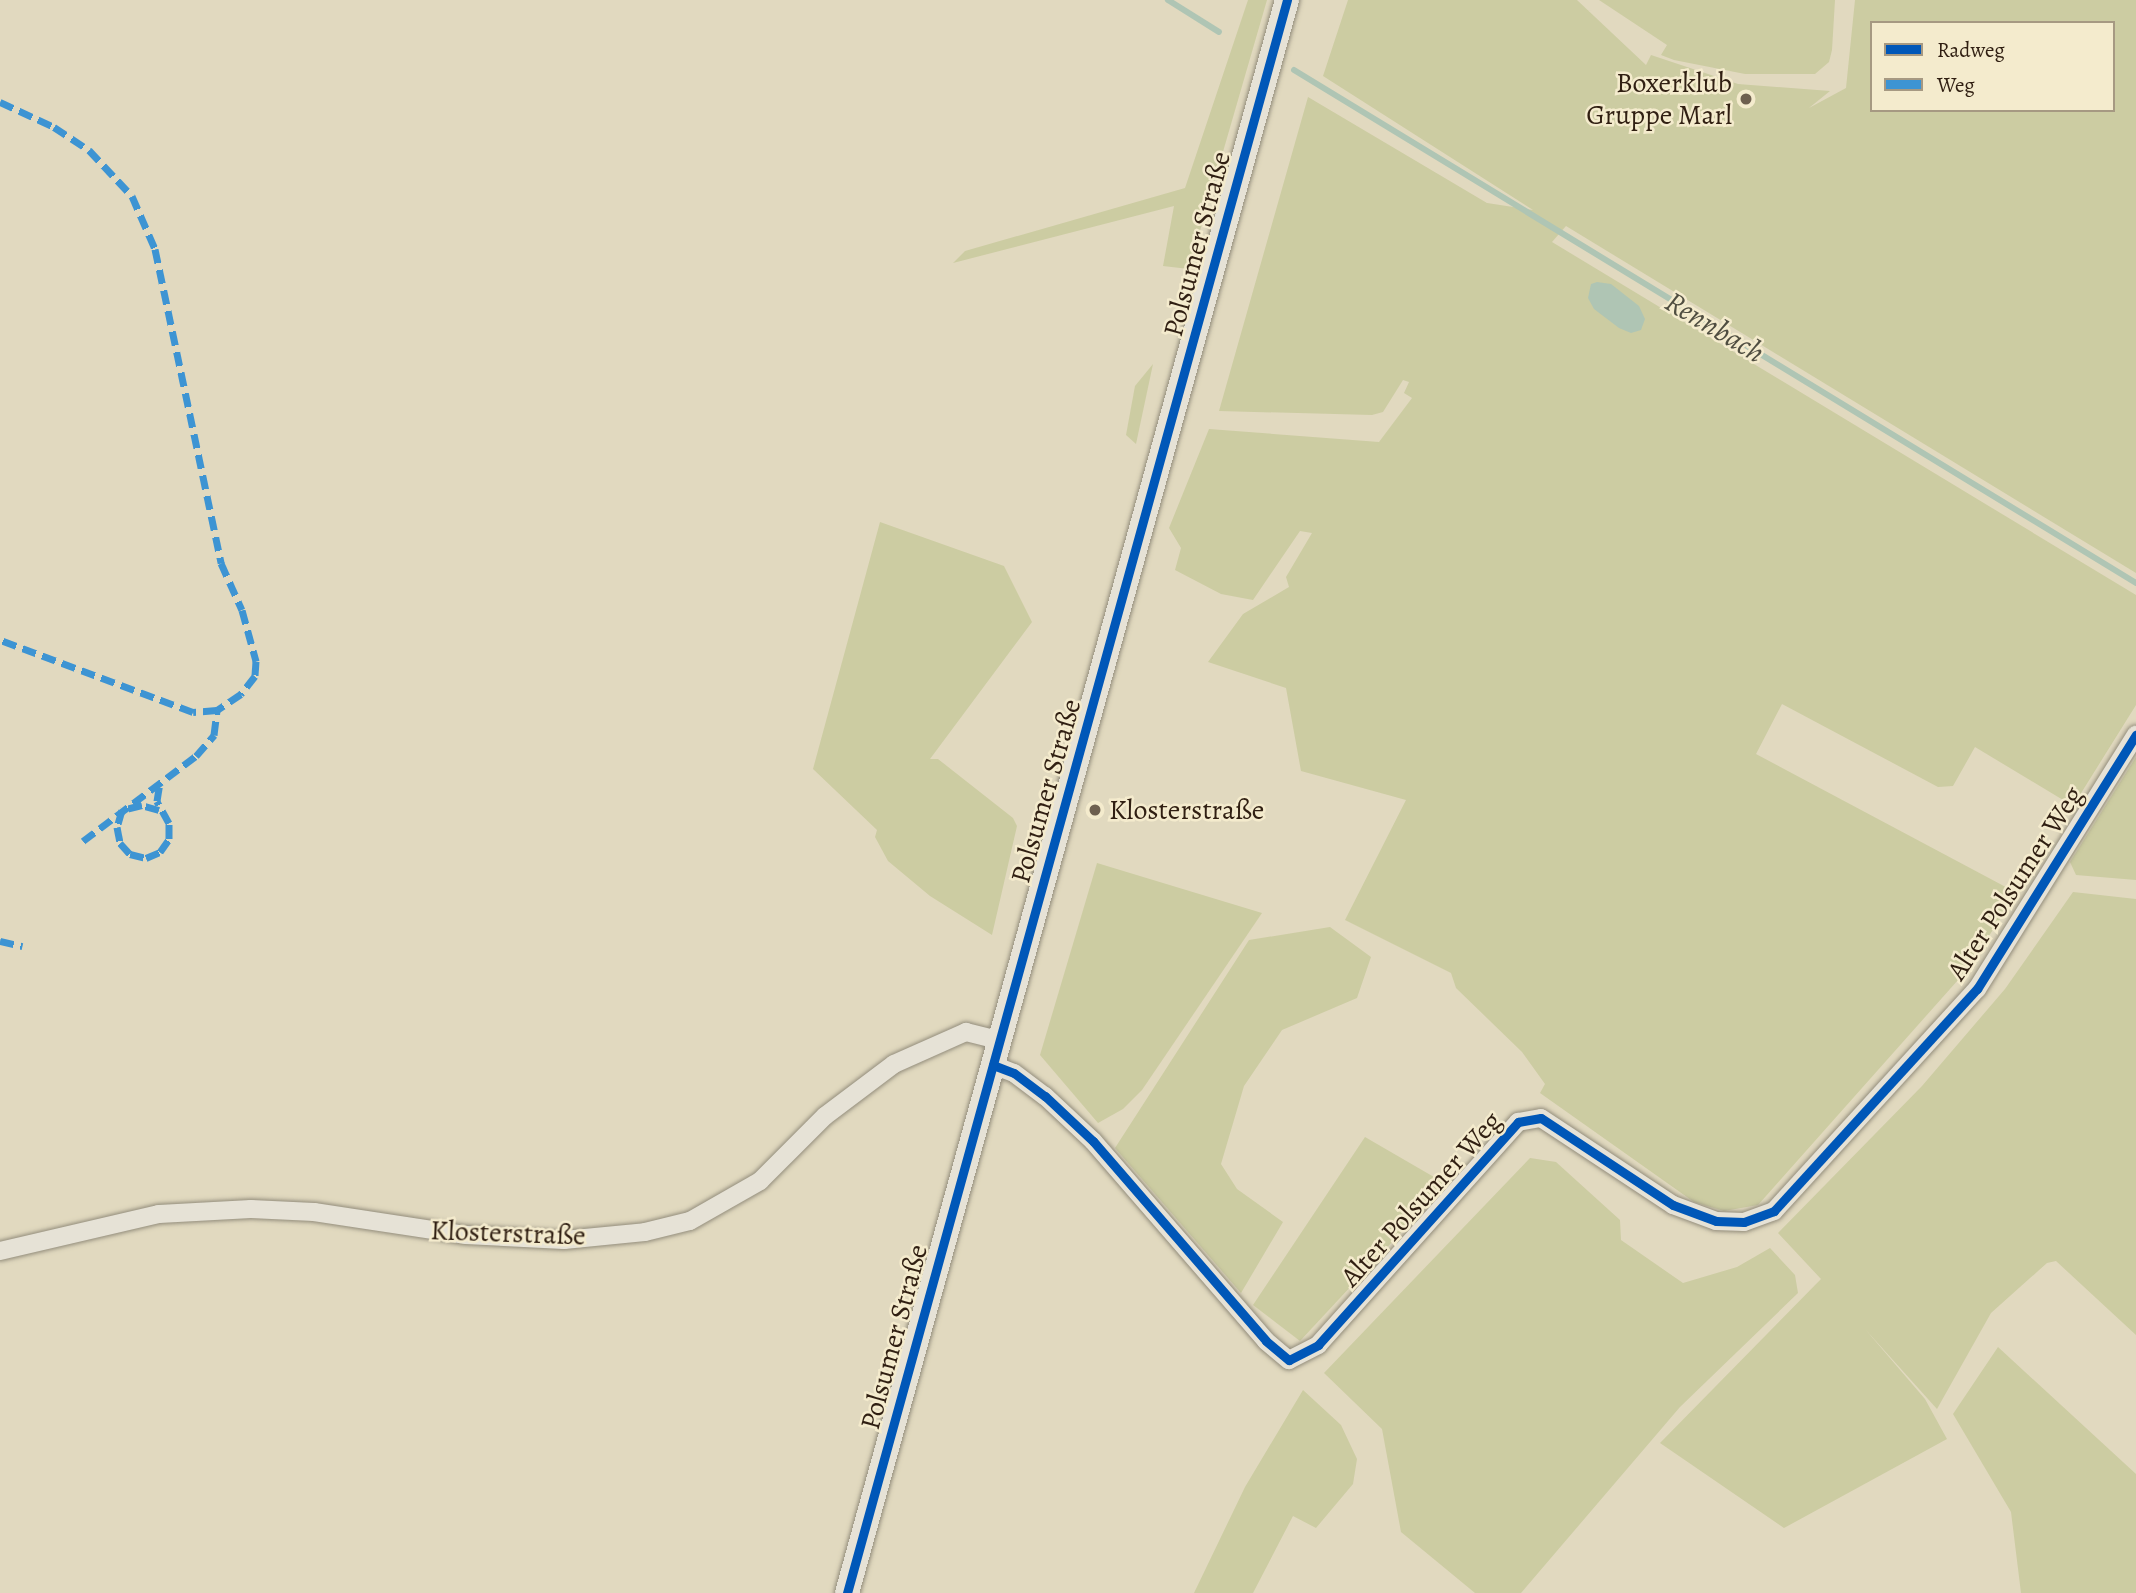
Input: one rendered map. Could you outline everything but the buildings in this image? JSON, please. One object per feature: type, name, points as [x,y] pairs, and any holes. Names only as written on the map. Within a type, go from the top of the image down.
[{"type":"main road","name":"Polsumer Straße","points":[[846,1593],[1287,0]]},
{"type":"street","name":"Alter Polsumer Weg","points":[[993,1065],[1035,1088],[1093,1141],[1266,1341],[1289,1360],[1318,1345],[1518,1122],[1541,1118],[1673,1205],[1716,1221],[1744,1222],[1774,1211],[1977,989],[2136,735]]},
{"type":"street","name":"Klosterstraße","points":[[0,1251],[159,1214],[251,1209],[314,1212],[466,1235],[564,1240],[645,1232],[690,1221],[760,1181],[825,1116],[894,1064],[966,1032],[999,1040]]},
{"type":"green space","points":[[1248,0],[1267,0],[1189,269],[1163,266],[1174,206],[953,263],[965,251],[1185,188]]},
{"type":"green space","points":[[1348,0],[1577,0],[1646,65],[1651,55],[1738,84],[1830,91],[1809,108],[1846,88],[1855,0],[2136,0],[2136,573],[1566,226],[1552,242],[2136,595],[2136,705],[2073,806],[1975,747],[1953,786],[1938,787],[1782,704],[1756,754],[2017,893],[1966,971],[1758,1205],[1724,1211],[1694,1202],[1540,1093],[1545,1084],[1522,1052],[1456,988],[1451,973],[1345,920],[1406,800],[1301,771],[1286,688],[1208,662],[1243,614],[1289,587],[1286,577],[1312,533],[1300,531],[1253,600],[1221,594],[1175,570],[1181,548],[1169,528],[1209,429],[1379,442],[1412,398],[1404,393],[1409,382],[1403,380],[1383,412],[1372,415],[1219,411],[1308,97],[1487,203],[1533,210],[1323,76]]},
{"type":"green space","points":[[1599,0],[1835,0],[1832,50],[1829,62],[1815,74],[1745,74],[1674,60],[1661,55],[1667,45]]},
{"type":"green space","points":[[1153,364],[1136,444],[1126,435],[1135,386]]},
{"type":"green space","points":[[880,522],[1004,566],[1032,622],[930,759],[938,759],[1013,818],[1017,826],[992,935],[930,896],[888,861],[875,837],[877,830],[813,769]]},
{"type":"green space","points":[[2136,757],[2136,880],[2076,875],[2070,862]]},
{"type":"green space","points":[[1097,863],[1262,913],[1142,1090],[1123,1109],[1098,1123],[1040,1055]]},
{"type":"green space","points":[[2073,892],[2136,899],[2136,1335],[2056,1261],[2047,1263],[1991,1313],[1937,1409],[1865,1329],[1925,1399],[1947,1439],[1784,1528],[1660,1443],[1821,1279],[1778,1233],[1922,1086],[2005,989]]},
{"type":"green space","points":[[1330,927],[1371,957],[1357,998],[1282,1030],[1244,1086],[1221,1164],[1237,1189],[1283,1222],[1241,1293],[1115,1148],[1249,940]]},
{"type":"green space","points":[[1365,1137],[1446,1184],[1300,1341],[1253,1305]]},
{"type":"green space","points":[[1530,1158],[1556,1162],[1620,1220],[1621,1240],[1683,1283],[1737,1267],[1770,1248],[1795,1275],[1798,1293],[1680,1407],[1521,1593],[1475,1593],[1401,1532],[1382,1429],[1324,1373]]},
{"type":"green space","points":[[1998,1347],[2136,1474],[2136,1593],[2021,1593],[2011,1512],[1953,1414]]},
{"type":"green space","points":[[1303,1390],[1341,1425],[1357,1459],[1353,1484],[1316,1528],[1293,1516],[1253,1593],[1194,1593],[1245,1487]]},
{"type":"shaded area","points":[[1591,284],[1611,284],[1639,306],[1645,319],[1641,330],[1631,333],[1619,328],[1594,309],[1588,298]]},
{"type":"waterway","name":"Rennbach","points":[[1168,0],[1219,32]]},
{"type":"waterway","name":"Rennbach","points":[[1294,70],[2136,583]]},
{"type":"marked path","points":[[0,102],[54,127],[89,150],[132,196],[155,249],[221,563],[242,610],[256,661],[255,676],[241,694],[217,710],[193,712],[0,640]]},
{"type":"marked path","points":[[83,841],[196,756],[214,735],[217,710]]},
{"type":"marked path","points":[[159,810],[142,805],[122,810],[117,827],[120,843],[130,854],[146,858],[160,852],[169,839],[169,823],[157,801],[160,783]]},
{"type":"marked path","points":[[0,941],[22,946]]},
{"type":"cycle path","points":[[847,1593],[1287,0]]},
{"type":"cycle path","points":[[993,1065],[1014,1073],[1045,1096],[1093,1141],[1266,1341],[1289,1360],[1318,1345],[1518,1122],[1541,1118],[1673,1205],[1716,1221],[1744,1222],[1774,1211],[1977,989],[2136,735]]},
{"type":"place","name":"Boxerklub Gruppe Marl","points":[[1746,99]]},
{"type":"place","name":"Klosterstraße","points":[[1095,810]]}]
